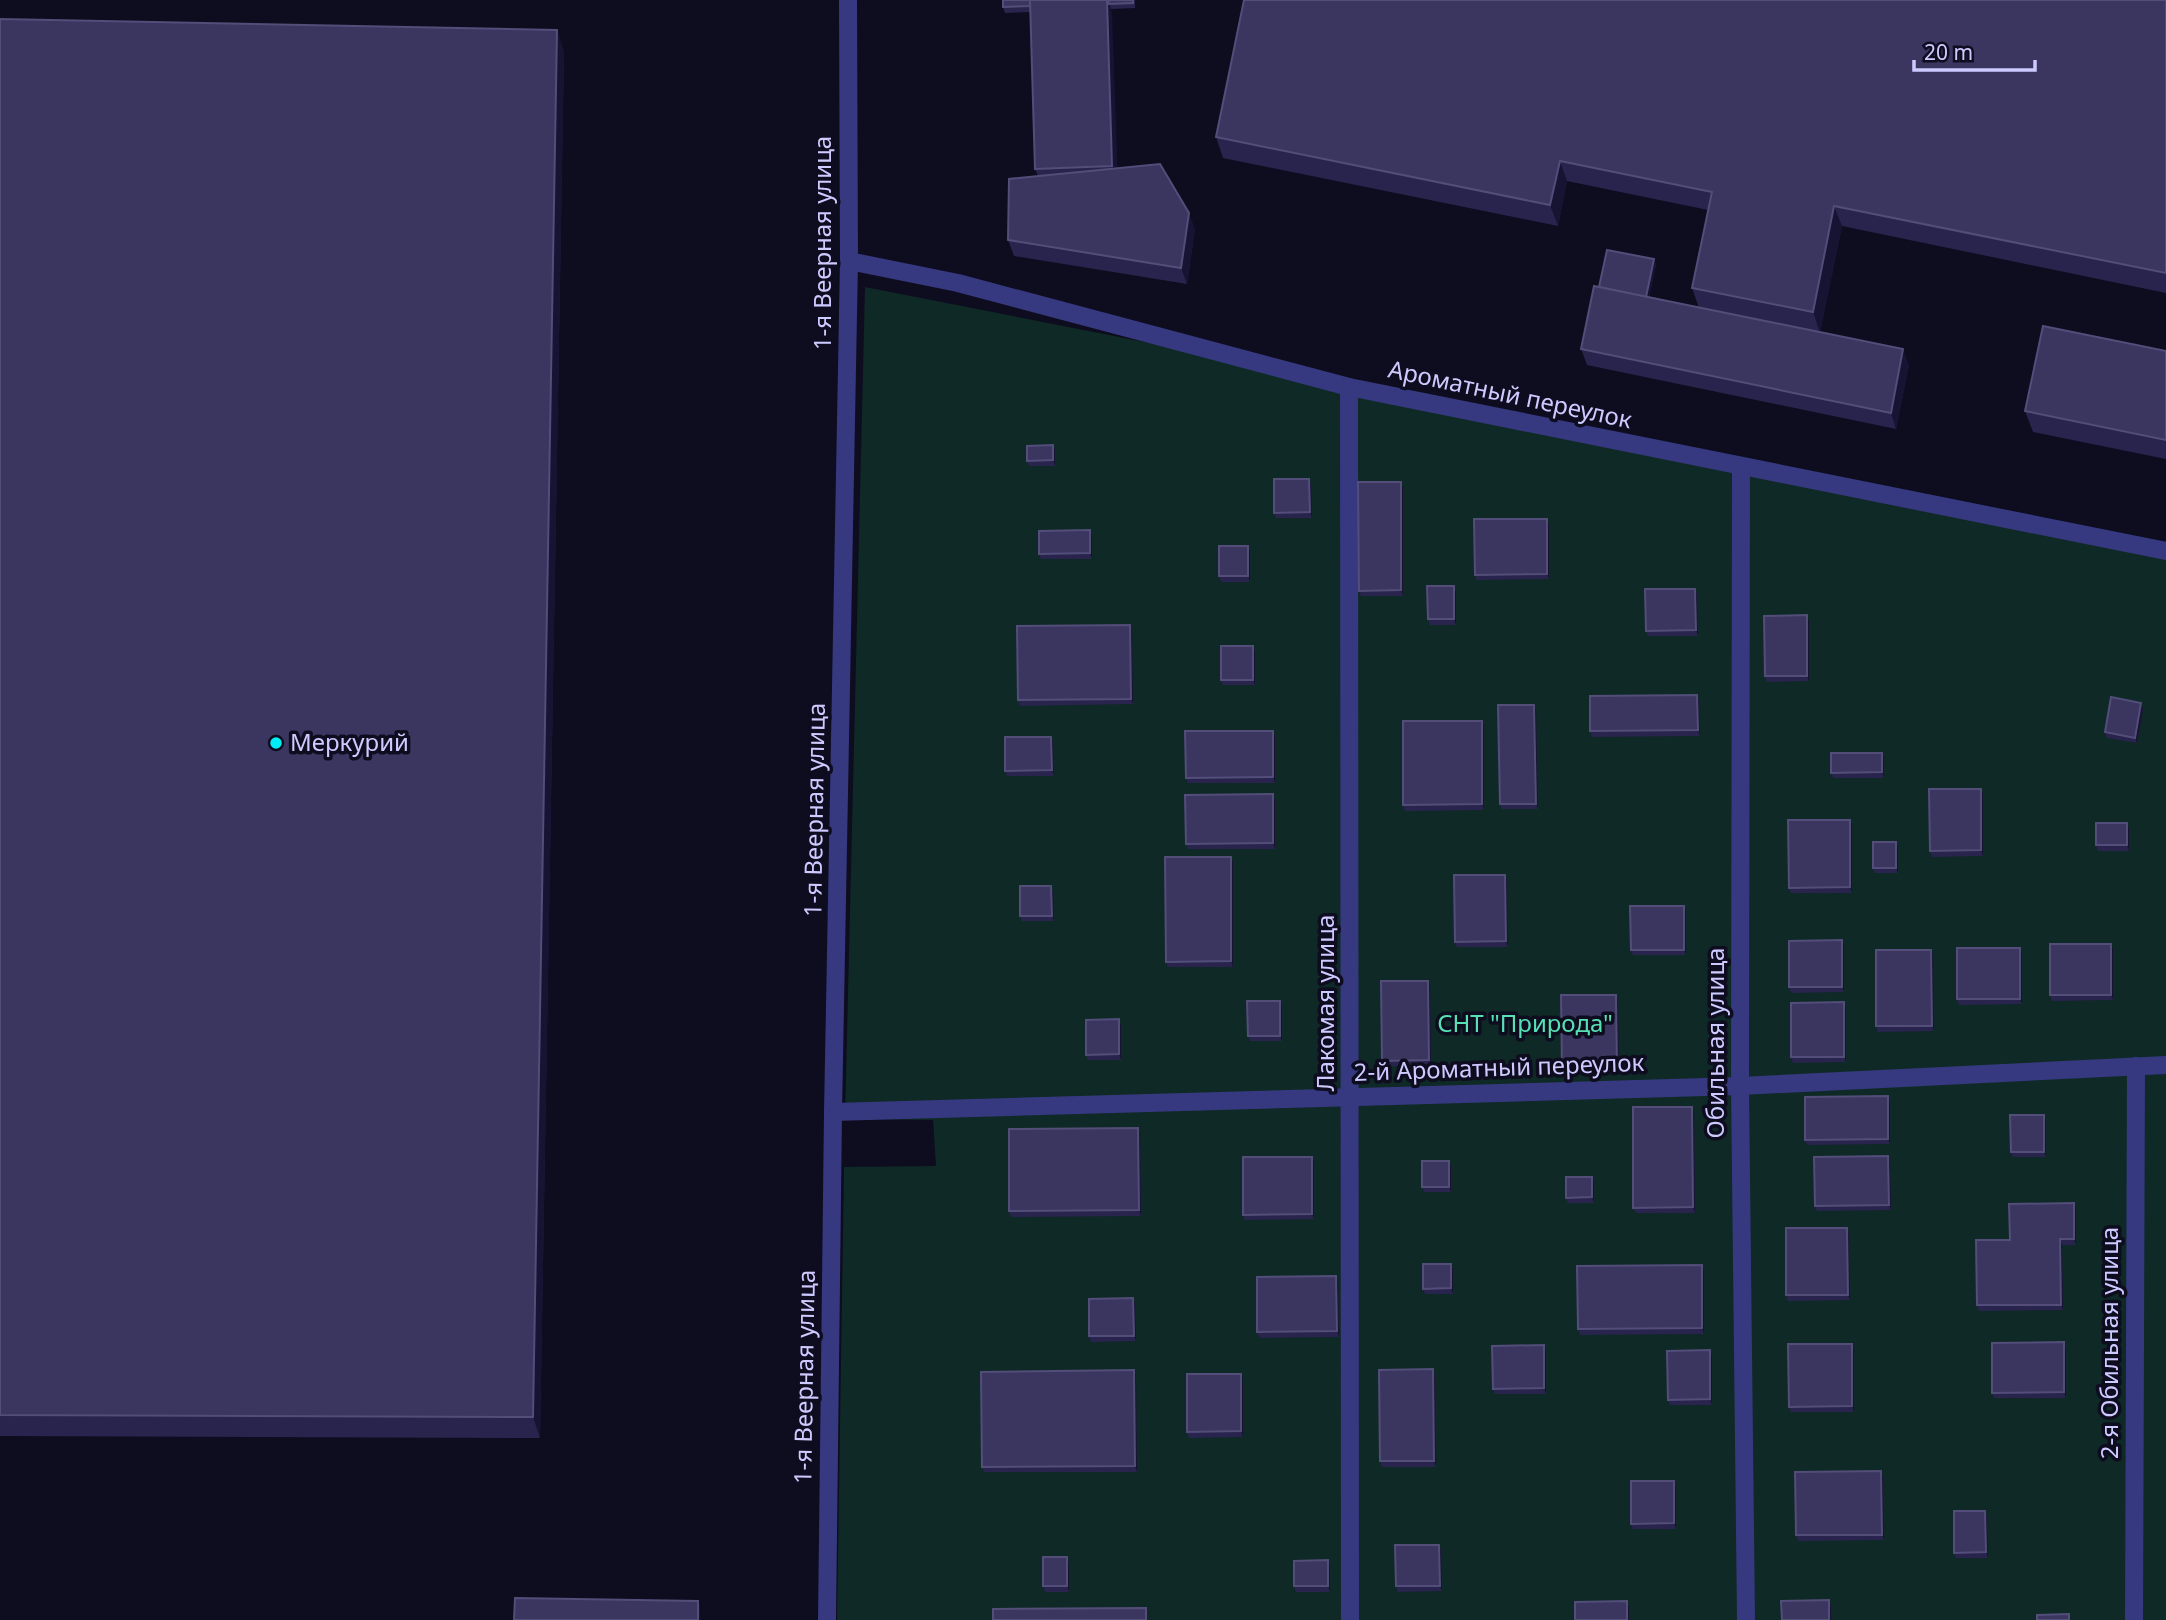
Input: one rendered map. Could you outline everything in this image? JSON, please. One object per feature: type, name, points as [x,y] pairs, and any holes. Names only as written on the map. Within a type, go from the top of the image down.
[{"type":"street","name":"1-я Веерная улица","points":[[827,1620],[833,1112],[849,261],[848,0]]},
{"type":"street","name":"Ароматный переулок","points":[[849,261],[958,283],[1349,387],[2166,551]]},
{"type":"street","name":"Лакомая улица","points":[[1349,387],[1350,1620]]},
{"type":"street","name":"Обильная улица","points":[[1741,467],[1740,1086],[1746,1620]]},
{"type":"street","name":"2-й Ароматный переулок","points":[[833,1112],[1740,1086],[2166,1065]]},
{"type":"street","name":"2-я Обильная улица","points":[[2134,1620],[2136,1066]]},
{"type":"green space","name":"СНТ \"Природа\"","points":[[865,287],[2166,543],[2166,1620],[837,1620],[844,1167],[936,1166],[933,1120],[845,1119]]},
{"type":"building","points":[[1003,0],[1030,0],[1030,6],[1003,7]]},
{"type":"building","points":[[1030,0],[1107,0],[1112,166],[1035,169]]},
{"type":"building","points":[[1108,0],[1133,0],[1133,3],[1109,4]]},
{"type":"building","points":[[1244,0],[2166,0],[2166,273],[1834,206],[1813,312],[1692,288],[1712,192],[1560,161],[1550,205],[1216,137]]},
{"type":"building","name":"Меркурий","points":[[0,19],[557,30],[533,1417],[0,1415]]},
{"type":"building","points":[[1160,164],[1189,213],[1181,268],[1008,240],[1009,179]]},
{"type":"building","points":[[1607,250],[1654,259],[1646,297],[1599,287]]},
{"type":"building","points":[[1594,286],[1903,349],[1891,413],[1581,349]]},
{"type":"building","points":[[2043,326],[2166,351],[2166,440],[2025,411]]},
{"type":"building","points":[[1053,445],[1053,460],[1027,461],[1027,446]]},
{"type":"building","points":[[1274,479],[1309,479],[1310,512],[1274,513]]},
{"type":"building","points":[[1358,482],[1401,482],[1401,590],[1359,591]]},
{"type":"building","points":[[1474,519],[1547,519],[1547,574],[1475,575]]},
{"type":"building","points":[[1090,530],[1090,553],[1039,554],[1039,531]]},
{"type":"building","points":[[1219,546],[1248,546],[1248,576],[1219,576]]},
{"type":"building","points":[[1427,586],[1454,586],[1454,619],[1428,619]]},
{"type":"building","points":[[1645,589],[1695,589],[1696,630],[1646,631]]},
{"type":"building","points":[[1807,615],[1807,676],[1765,676],[1764,616]]},
{"type":"building","points":[[1130,625],[1131,699],[1018,700],[1017,626]]},
{"type":"building","points":[[1221,646],[1253,646],[1253,680],[1221,680]]},
{"type":"building","points":[[1697,695],[1698,730],[1590,731],[1590,696]]},
{"type":"building","points":[[2111,697],[2141,703],[2135,738],[2105,732]]},
{"type":"building","points":[[1498,705],[1534,705],[1536,804],[1500,804]]},
{"type":"building","points":[[1403,721],[1482,721],[1482,804],[1403,805]]},
{"type":"building","points":[[1185,731],[1273,731],[1273,777],[1186,778]]},
{"type":"building","points":[[1005,737],[1051,737],[1052,770],[1005,771]]},
{"type":"building","points":[[1831,753],[1882,753],[1882,772],[1831,773]]},
{"type":"building","points":[[1929,789],[1981,789],[1981,850],[1930,851]]},
{"type":"building","points":[[1273,794],[1273,843],[1186,844],[1185,795]]},
{"type":"building","points":[[1788,820],[1850,820],[1850,887],[1789,888]]},
{"type":"building","points":[[2096,823],[2127,823],[2127,845],[2096,845]]},
{"type":"building","points":[[1873,842],[1896,842],[1896,868],[1873,868]]},
{"type":"building","points":[[1165,857],[1231,857],[1231,961],[1166,962]]},
{"type":"building","points":[[1454,875],[1505,875],[1506,941],[1455,942]]},
{"type":"building","points":[[1020,886],[1051,886],[1052,916],[1020,916]]},
{"type":"building","points":[[1630,906],[1684,906],[1684,950],[1631,950]]},
{"type":"building","points":[[1842,940],[1842,987],[1789,987],[1789,941]]},
{"type":"building","points":[[2050,944],[2111,944],[2111,995],[2050,995]]},
{"type":"building","points":[[1957,948],[2020,948],[2020,999],[1957,999]]},
{"type":"building","points":[[1876,950],[1931,950],[1932,1026],[1876,1026]]},
{"type":"building","points":[[1381,981],[1428,981],[1429,1060],[1382,1061]]},
{"type":"building","points":[[1561,995],[1616,995],[1617,1068],[1562,1069]]},
{"type":"building","points":[[1247,1001],[1280,1001],[1280,1036],[1248,1036]]},
{"type":"building","points":[[1844,1002],[1844,1057],[1791,1057],[1791,1003]]},
{"type":"building","points":[[1119,1019],[1119,1054],[1086,1055],[1086,1020]]},
{"type":"building","points":[[1888,1096],[1888,1139],[1805,1140],[1805,1097]]},
{"type":"building","points":[[1633,1107],[1692,1107],[1693,1207],[1633,1208]]},
{"type":"building","points":[[2010,1115],[2044,1115],[2044,1152],[2011,1152]]},
{"type":"building","points":[[1138,1128],[1139,1210],[1009,1211],[1009,1129]]},
{"type":"building","points":[[1888,1156],[1889,1205],[1815,1206],[1814,1157]]},
{"type":"building","points":[[1243,1157],[1312,1157],[1312,1214],[1243,1215]]},
{"type":"building","points":[[1422,1161],[1449,1161],[1449,1187],[1422,1187]]},
{"type":"building","points":[[1566,1177],[1592,1177],[1592,1197],[1566,1198]]},
{"type":"building","points":[[2074,1203],[2074,1239],[2060,1239],[2061,1305],[1977,1305],[1976,1240],[2010,1240],[2009,1204]]},
{"type":"building","points":[[1786,1228],[1847,1228],[1848,1295],[1786,1295]]},
{"type":"building","points":[[1423,1264],[1451,1264],[1451,1288],[1423,1289]]},
{"type":"building","points":[[1702,1265],[1702,1328],[1578,1329],[1577,1266]]},
{"type":"building","points":[[1336,1276],[1337,1331],[1257,1332],[1257,1277]]},
{"type":"building","points":[[1133,1298],[1134,1336],[1089,1336],[1089,1299]]},
{"type":"building","points":[[2064,1342],[2064,1392],[1992,1393],[1992,1343]]},
{"type":"building","points":[[1788,1344],[1852,1344],[1852,1406],[1789,1407]]},
{"type":"building","points":[[1544,1345],[1544,1388],[1493,1389],[1492,1346]]},
{"type":"building","points":[[1710,1350],[1710,1399],[1668,1400],[1667,1351]]},
{"type":"building","points":[[1433,1369],[1434,1461],[1380,1461],[1379,1370]]},
{"type":"building","points":[[1134,1370],[1135,1466],[982,1467],[981,1372]]},
{"type":"building","points":[[1187,1374],[1241,1374],[1241,1431],[1187,1432]]},
{"type":"building","points":[[1881,1471],[1882,1535],[1796,1535],[1795,1472]]},
{"type":"building","points":[[1631,1481],[1674,1481],[1674,1523],[1631,1524]]},
{"type":"building","points":[[1954,1511],[1985,1511],[1986,1552],[1954,1553]]},
{"type":"building","points":[[1395,1545],[1439,1545],[1440,1586],[1396,1586]]},
{"type":"building","points":[[1043,1557],[1067,1557],[1067,1586],[1043,1586]]},
{"type":"building","points":[[1328,1560],[1328,1586],[1294,1586],[1294,1561]]},
{"type":"building","points":[[515,1598],[698,1601],[698,1620],[514,1620]]},
{"type":"building","points":[[1829,1600],[1829,1620],[1782,1620],[1781,1601]]},
{"type":"building","points":[[1627,1601],[1627,1620],[1575,1620],[1575,1602]]},
{"type":"building","points":[[1146,1608],[1146,1620],[993,1620],[993,1609]]},
{"type":"building","points":[[2069,1614],[2069,1620],[2037,1620],[2037,1615]]},
{"type":"place","name":"Меркурий","points":[[276,743]]}]
